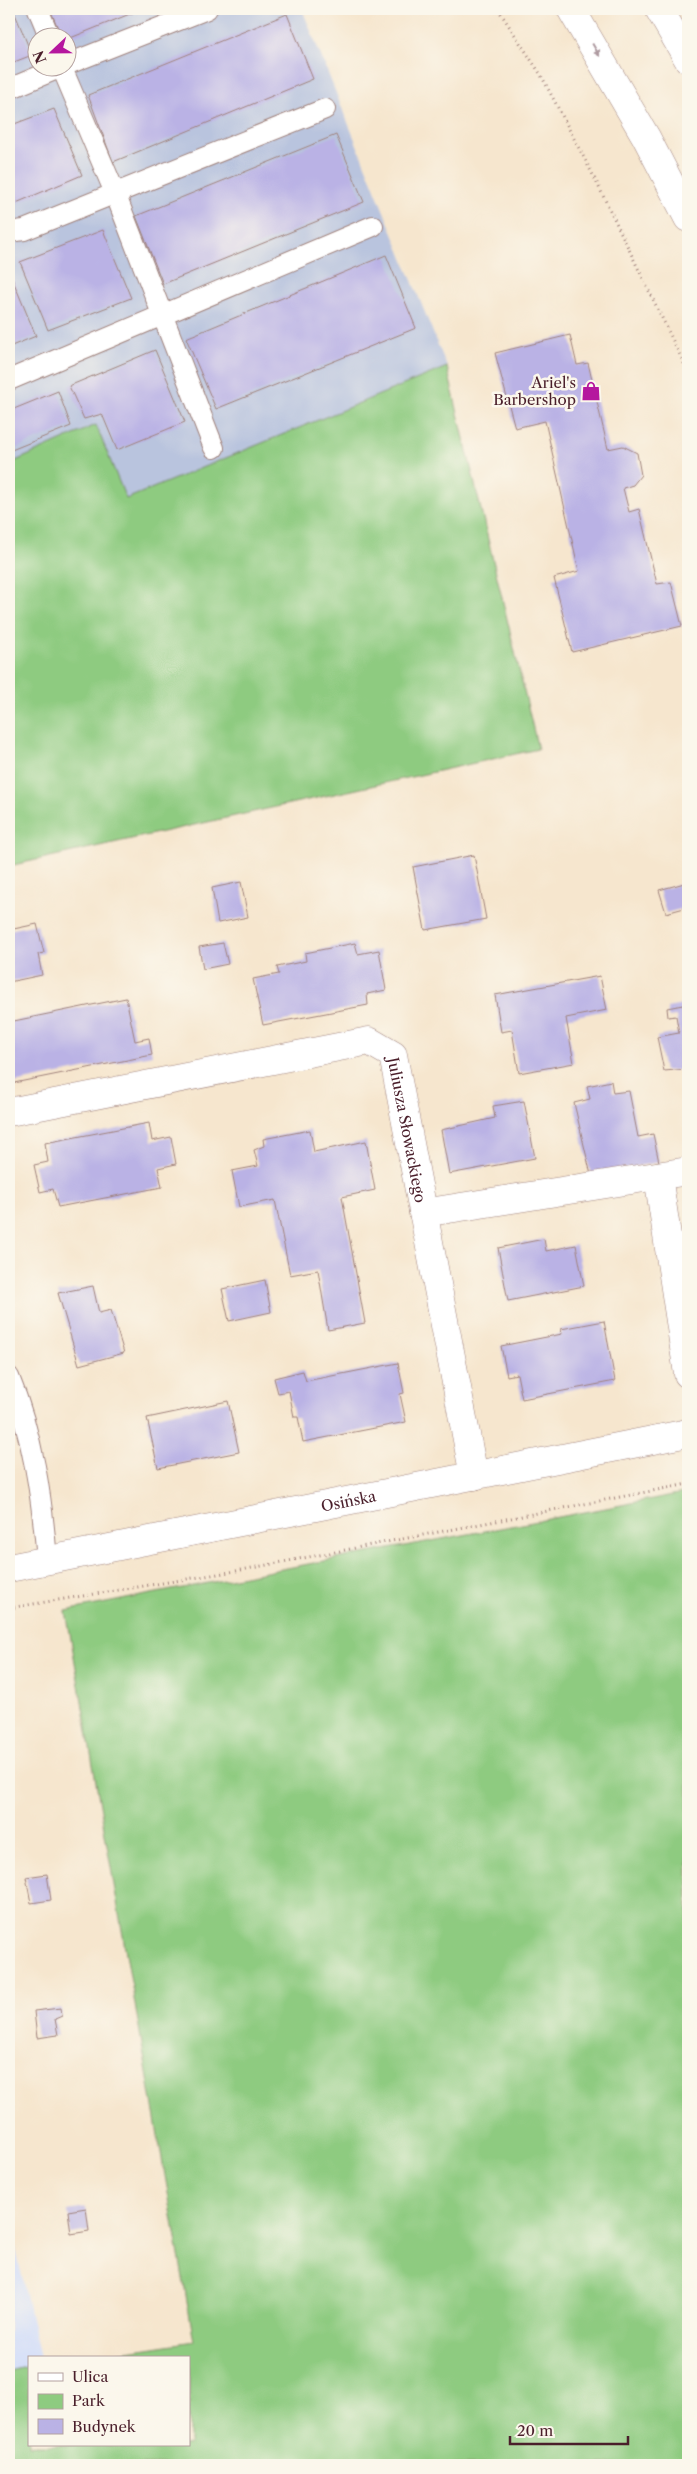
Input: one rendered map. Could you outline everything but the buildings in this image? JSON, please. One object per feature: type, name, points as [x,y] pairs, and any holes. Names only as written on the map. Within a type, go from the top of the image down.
[{"type":"street","points":[[570,9],[646,137],[688,218]]},
{"type":"street","points":[[659,9],[688,59]]},
{"type":"street","name":"Juliusza Słowackiego","points":[[9,1112],[369,1041],[393,1055],[474,1476]]},
{"type":"street","points":[[423,1213],[688,1171]]},
{"type":"street","points":[[658,1176],[688,1374]]},
{"type":"street","name":"Osińska","points":[[9,1568],[688,1433]]},
{"type":"lane","points":[[38,9],[46,28]]},
{"type":"lane","points":[[78,60],[207,9]]},
{"type":"lane","points":[[9,89],[36,78]]},
{"type":"lane","points":[[65,78],[115,193],[214,448]]},
{"type":"lane","points":[[9,232],[24,230],[325,109]]},
{"type":"lane","points":[[9,380],[374,226]]},
{"type":"lane","points":[[9,1377],[19,1400],[42,1497],[47,1560]]},
{"type":"path","points":[[498,9],[541,75],[596,181],[688,372]]},
{"type":"path","points":[[9,1608],[236,1572],[688,1484]]},
{"type":"shaded area","points":[[9,9],[302,9],[447,367],[126,499],[9,464]]},
{"type":"shaded area","points":[[9,2218],[40,2356],[28,2356],[28,2366],[9,2371]]},
{"type":"green space","points":[[447,367],[538,749],[9,866],[9,464],[96,425],[126,499]]},
{"type":"green space","points":[[688,1492],[688,2465],[9,2465],[9,2371],[28,2366],[28,2446],[190,2446],[190,2356],[93,2356],[194,2341],[66,1611]]},
{"type":"place","name":"Ariel's Barbershop","points":[[591,391]]}]
